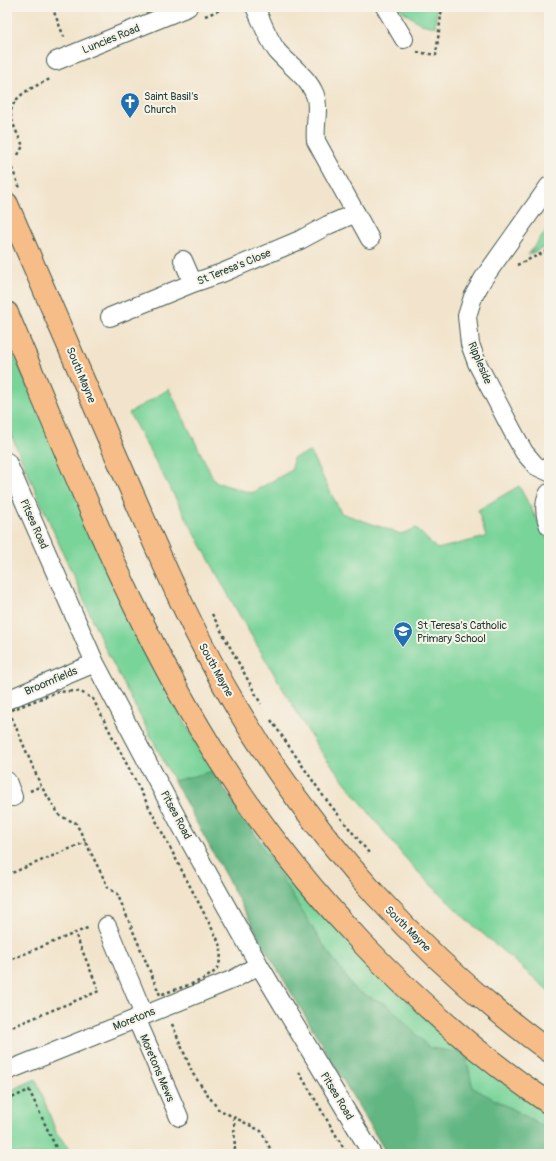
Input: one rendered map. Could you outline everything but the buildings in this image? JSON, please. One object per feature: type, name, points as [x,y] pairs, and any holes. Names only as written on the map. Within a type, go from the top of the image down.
[{"type":"main road","name":"South Mayne","points":[[14,198],[185,612],[236,707],[266,754],[325,836],[401,924],[475,992],[549,1051]]},
{"type":"main road","points":[[7,313],[96,521],[155,646],[211,748],[243,795],[314,889],[369,949],[420,999],[462,1036],[503,1070],[549,1103]]},
{"type":"street","name":"Luncies Road","points":[[56,69],[188,7]]},
{"type":"street","points":[[255,7],[268,38],[304,78],[315,94],[317,103],[315,129],[316,141],[370,239]]},
{"type":"street","points":[[385,7],[404,39]]},
{"type":"street","name":"Rippleside","points":[[549,186],[483,279],[473,297],[467,316],[470,344],[477,362],[509,424],[524,452],[536,466],[549,472]]},
{"type":"street","name":"St Teresa's Close","points":[[110,317],[229,270],[356,213]]},
{"type":"street","points":[[183,260],[193,283]]},
{"type":"street","name":"Pitsea Road","points":[[7,462],[95,663],[178,820],[259,965],[372,1154]]},
{"type":"street","points":[[549,493],[547,496],[545,518],[549,526]]},
{"type":"street","name":"Broomfields","points":[[7,700],[95,663]]},
{"type":"street","name":"Moretons Mews","points":[[102,925],[179,1117]]},
{"type":"street","name":"Moretons","points":[[7,1071],[234,979],[259,965]]},
{"type":"path","points":[[52,7],[65,39]]},
{"type":"path","points":[[18,155],[22,146],[11,116],[14,103],[23,94],[56,69]]},
{"type":"path","points":[[7,157],[14,198]]},
{"type":"path","points":[[515,266],[549,250]]},
{"type":"path","points":[[209,608],[264,709]]},
{"type":"path","points":[[57,692],[81,692],[93,699],[221,946],[221,956],[217,968],[207,977],[160,995],[117,893],[109,889],[86,842],[76,823],[60,816],[41,786],[9,711],[57,692]]},
{"type":"path","points":[[268,715],[324,797],[372,856]]},
{"type":"path","points":[[7,874],[86,842]]},
{"type":"path","points":[[7,961],[75,933],[102,925]]},
{"type":"path","points":[[7,1029],[99,991],[75,933]]},
{"type":"path","points":[[171,1023],[193,1074],[218,1109],[261,1131],[273,1154]]},
{"type":"path","points":[[295,1066],[346,1154]]},
{"type":"path","points":[[7,1100],[29,1090],[59,1154]]},
{"type":"path","points":[[234,1117],[235,1154]]},
{"type":"green space","points":[[397,7],[437,7],[435,27],[421,24]]},
{"type":"green space","points":[[549,226],[549,245],[528,255]]},
{"type":"green space","points":[[7,339],[144,651],[213,771],[248,824],[299,886],[395,989],[465,1053],[549,1114],[549,1154],[387,1154],[266,950],[174,781],[106,650],[7,426]]},
{"type":"green space","name":"St Teresa's Catholic Primary School","points":[[169,389],[215,482],[251,493],[292,470],[293,458],[310,452],[341,513],[401,534],[416,528],[437,549],[486,537],[478,510],[519,486],[549,542],[549,991],[467,920],[417,871],[318,748],[241,618],[129,413]]},
{"type":"green space","points":[[213,771],[248,824],[320,940],[356,991],[388,1005],[429,1048],[465,1053],[473,1088],[538,1123],[549,1131],[549,1154],[387,1154],[266,950],[174,781]]},
{"type":"green space","points":[[36,1079],[56,1132],[67,1146],[70,1154],[7,1154],[7,1092]]},
{"type":"place","name":"Saint Basil's Church","points":[[130,119]]},
{"type":"place","name":"St Teresa's Catholic Primary School","points":[[403,648]]}]
